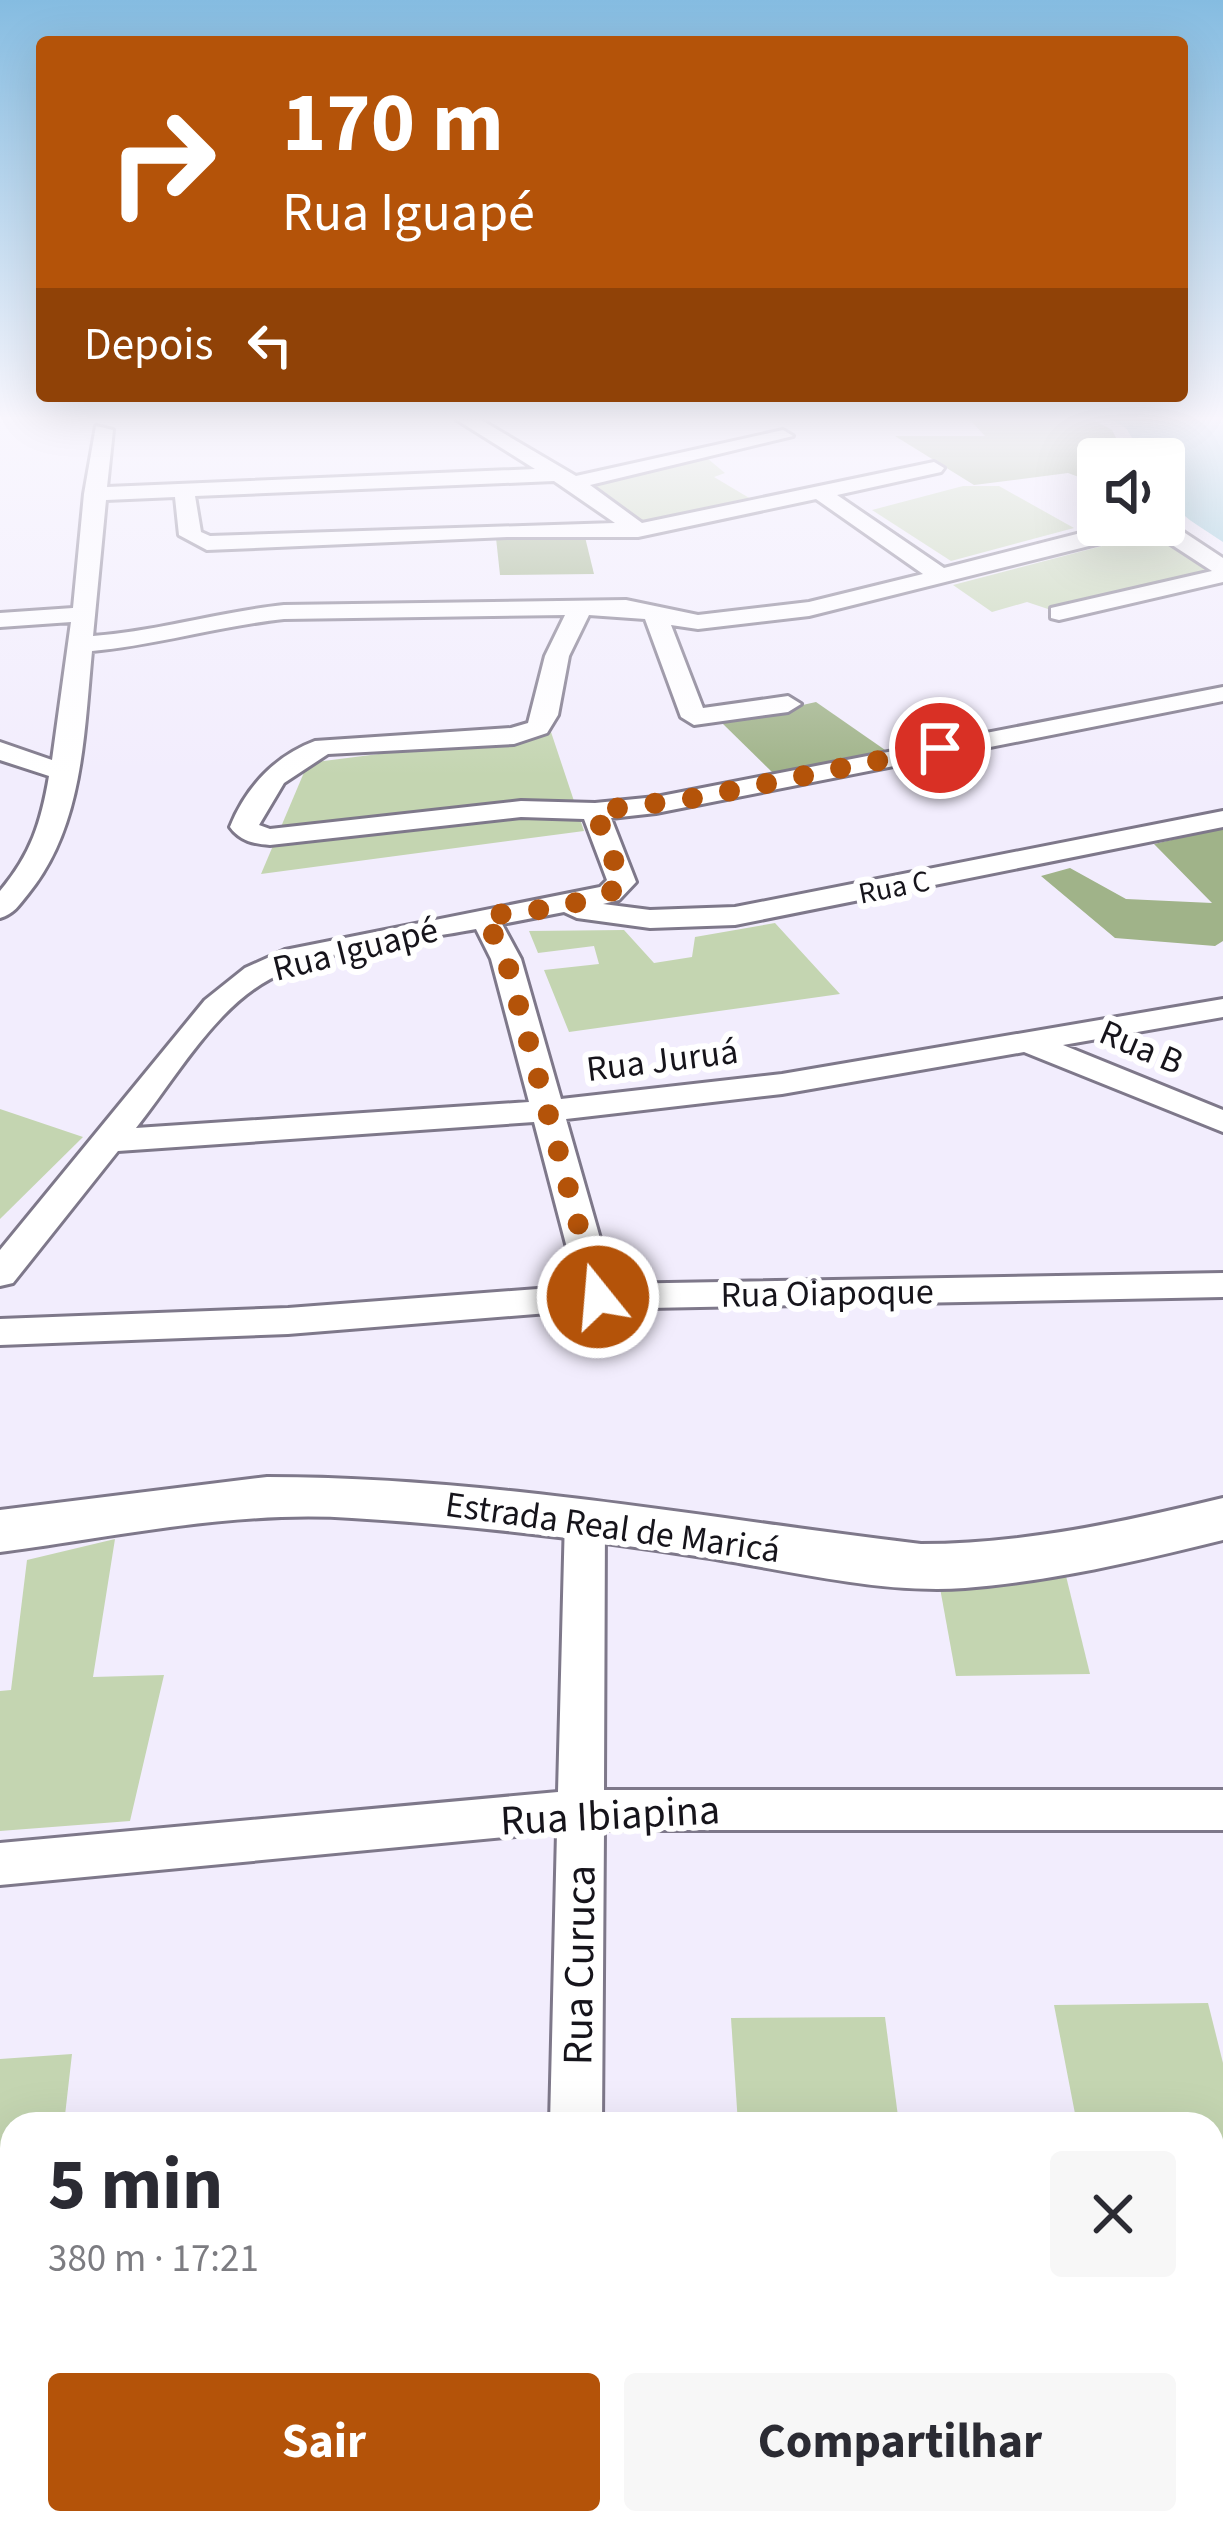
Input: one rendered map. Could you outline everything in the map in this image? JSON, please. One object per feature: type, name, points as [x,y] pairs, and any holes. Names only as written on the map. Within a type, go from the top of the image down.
[{"type":"main road","name":"Estrada Real de Maricá","points":[[0,1532],[267,1496],[418,1500],[585,1517],[921,1566],[964,1566],[1093,1550],[1223,1519]]},
{"type":"street","points":[[0,909],[40,861],[54,829],[65,770],[89,538]]},
{"type":"street","points":[[197,538],[207,543],[318,538]]},
{"type":"street","points":[[887,538],[939,574]]},
{"type":"street","points":[[78,645],[155,638],[237,617],[284,612],[626,608],[695,622],[770,614],[1081,538]]},
{"type":"street","points":[[1174,538],[1223,571]]},
{"type":"street","points":[[1059,613],[1223,571]]},
{"type":"street","points":[[579,610],[556,656],[538,728],[514,736],[323,746],[305,752],[286,764],[244,827],[269,837],[520,809],[595,811],[695,798],[1216,702]]},
{"type":"street","points":[[0,620],[81,614]]},
{"type":"street","points":[[655,614],[694,717],[788,704]]},
{"type":"street","points":[[0,750],[34,766],[65,770]]},
{"type":"street","name":"Rua Iguapé","points":[[0,1274],[216,1006],[256,974],[296,956],[484,916],[562,907],[609,894],[622,882],[595,811]]},
{"type":"street","name":"Rua C","points":[[562,907],[650,919],[735,916],[1223,819]]},
{"type":"street","points":[[484,916],[506,959],[598,1297]]},
{"type":"street","name":"Rua Juruá","points":[[104,1142],[548,1111],[782,1084],[1223,1008]]},
{"type":"street","name":"Rua B","points":[[1032,1043],[1223,1122]]},
{"type":"street","name":"Rua Oiapoque","points":[[0,1332],[288,1322],[598,1297],[1223,1285]]},
{"type":"street","name":"Rua Curuca","points":[[576,2112],[585,1517]]},
{"type":"street","name":"Rua Ibiapina","points":[[0,1864],[580,1810],[1223,1810]]},
{"type":"green space","points":[[496,538],[585,538],[594,574],[500,575]]},
{"type":"green space","points":[[916,538],[1036,538],[951,561]]},
{"type":"green space","points":[[1102,546],[1173,546],[1214,571],[1051,610],[1027,602],[992,612],[953,585]]},
{"type":"green space","points":[[816,702],[888,752],[773,773],[722,723]]},
{"type":"green space","points":[[551,732],[584,831],[261,874],[308,763]]},
{"type":"green space","points":[[1223,828],[1223,941],[1215,946],[1115,938],[1041,876],[1070,868],[1126,899],[1212,903],[1154,844]]},
{"type":"green space","points":[[775,923],[840,994],[569,1032],[544,970],[599,964],[594,946],[538,953],[529,931],[624,930],[654,963],[692,957],[695,937]]},
{"type":"green space","points":[[0,1109],[83,1137],[0,1219]]},
{"type":"green space","points":[[115,1539],[93,1677],[164,1675],[130,1821],[0,1831],[0,1691],[11,1690],[27,1560]]},
{"type":"green space","points":[[1066,1576],[1090,1674],[956,1676],[938,1577]]},
{"type":"green space","points":[[1208,2003],[1223,2063],[1223,2112],[1075,2112],[1054,2005]]},
{"type":"green space","points":[[885,2017],[897,2112],[737,2112],[731,2018]]},
{"type":"green space","points":[[72,2054],[65,2112],[0,2112],[0,2059]]},
{"type":"route","points":[[598,1297],[506,959],[484,916],[562,907],[618,889],[622,882],[613,850],[595,811],[695,798],[940,748]]}]
